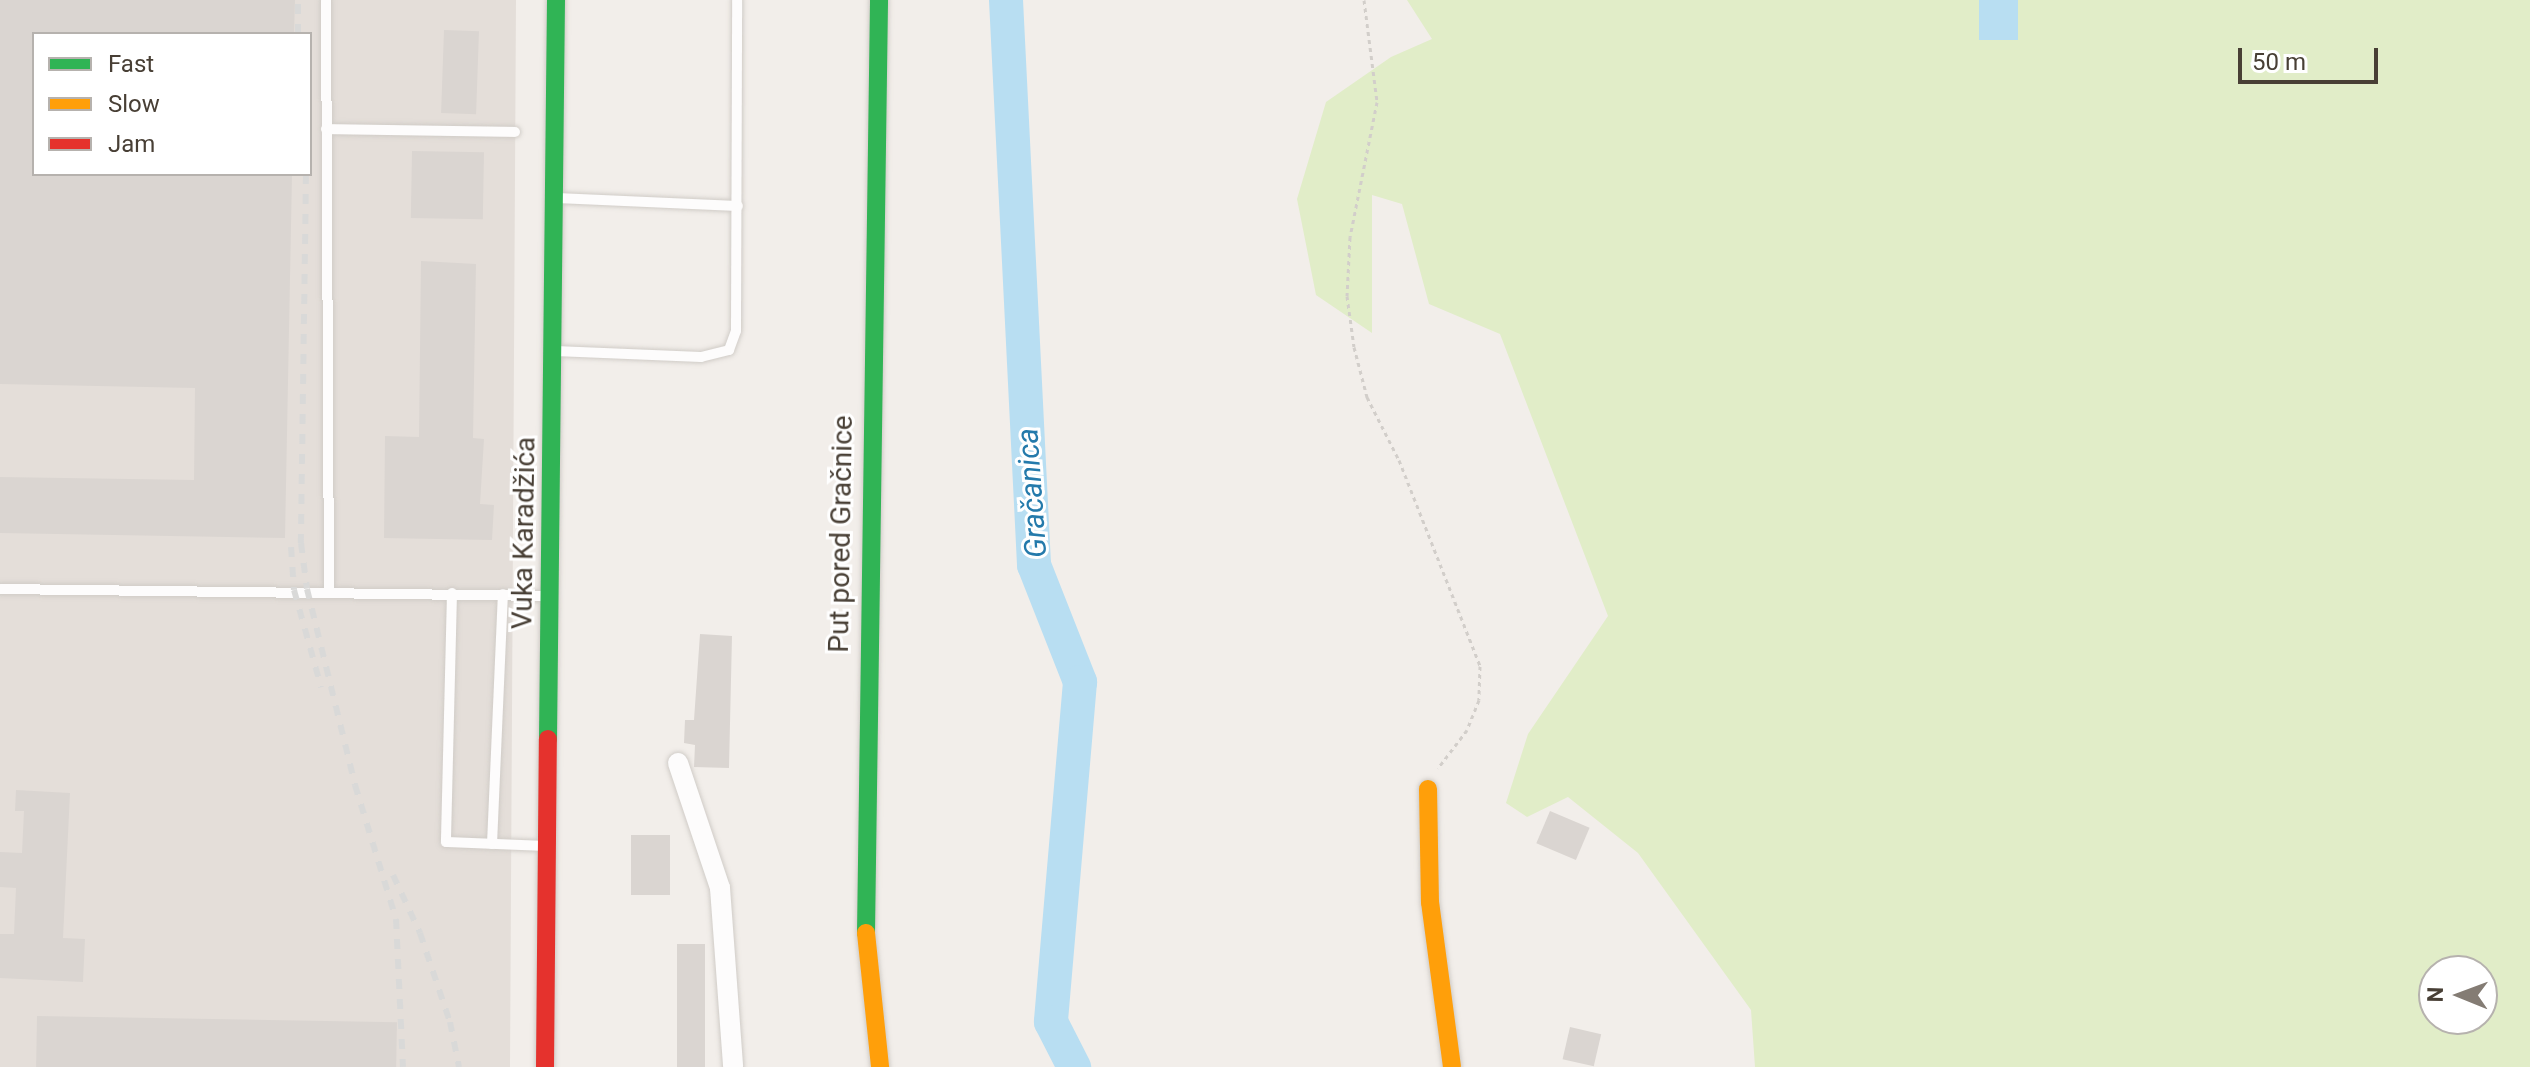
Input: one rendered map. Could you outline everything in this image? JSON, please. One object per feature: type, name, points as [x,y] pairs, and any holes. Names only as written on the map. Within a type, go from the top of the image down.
[{"type":"street","name":"Vuka Karadžića","points":[[545,1067],[556,0]]},
{"type":"street","name":"Put pored Gračnice","points":[[879,0],[866,930],[880,1067]]},
{"type":"street","points":[[678,763],[720,888],[733,1067]]},
{"type":"street","points":[[1428,789],[1430,902],[1452,1067]]},
{"type":"lane","points":[[326,0],[329,590]]},
{"type":"lane","points":[[553,351],[701,357],[729,350],[736,331],[737,0]]},
{"type":"lane","points":[[326,129],[515,132]]},
{"type":"lane","points":[[554,198],[738,206]]},
{"type":"lane","points":[[0,589],[329,590],[551,596]]},
{"type":"lane","points":[[452,593],[446,842],[548,846]]},
{"type":"lane","points":[[492,844],[503,594]]},
{"type":"path","points":[[1364,0],[1377,102],[1350,237],[1347,296],[1354,347],[1367,397],[1399,460],[1480,666],[1479,700],[1467,730],[1435,770],[1428,789]]},
{"type":"shaded area","points":[[0,0],[516,0],[510,1067],[0,1067]]},
{"type":"green space","points":[[1407,0],[2530,0],[2530,1067],[1755,1067],[1751,1010],[1638,853],[1568,797],[1527,817],[1506,803],[1528,734],[1608,616],[1500,334],[1429,304],[1402,204],[1372,195],[1372,333],[1316,295],[1297,199],[1326,102],[1391,57],[1432,39]]},
{"type":"water","points":[[1979,0],[2018,0],[2018,40],[1979,40]]},
{"type":"building","points":[[0,0],[295,0],[294,32],[32,32],[32,176],[292,176],[285,538],[0,533],[0,477],[194,480],[195,388],[0,384]]},
{"type":"building","points":[[444,30],[479,31],[476,114],[441,113]]},
{"type":"building","points":[[412,151],[484,152],[483,219],[411,218]]},
{"type":"building","points":[[421,261],[476,264],[473,438],[484,439],[480,504],[494,505],[492,540],[384,538],[385,436],[419,437]]},
{"type":"building","points":[[700,634],[732,636],[729,768],[694,767],[695,745],[684,743],[685,720],[694,720]]},
{"type":"building","points":[[16,790],[70,793],[63,938],[85,939],[83,982],[0,978],[0,934],[14,934],[16,888],[0,887],[0,852],[22,853],[24,811],[15,811]]},
{"type":"building","points":[[1550,811],[1590,828],[1576,860],[1536,843]]},
{"type":"building","points":[[631,835],[670,835],[670,895],[631,895]]},
{"type":"building","points":[[677,944],[705,944],[705,1067],[677,1067]]},
{"type":"building","points":[[37,1016],[397,1022],[396,1067],[36,1067]]},
{"type":"building","points":[[1570,1027],[1601,1034],[1594,1066],[1563,1059]]},
{"type":"waterway","name":"Gračanica","points":[[1006,0],[1034,565],[1080,682],[1051,1022],[1074,1067]]},
{"type":"railway","points":[[298,0],[298,32]]},
{"type":"railway","points":[[306,176],[301,543],[307,589],[355,785],[396,919],[403,1067]]},
{"type":"railway","points":[[291,547],[294,590],[321,687]]},
{"type":"railway","points":[[393,875],[420,933],[450,1022],[459,1067]]},
{"type":"traffic: fast","points":[[548,739],[556,0]]},
{"type":"traffic: fast","points":[[866,933],[879,0]]},
{"type":"traffic: slow","points":[[1428,789],[1430,902],[1452,1067]]},
{"type":"traffic: slow","points":[[866,933],[880,1067]]},
{"type":"traffic: jam","points":[[545,1067],[548,739]]}]
